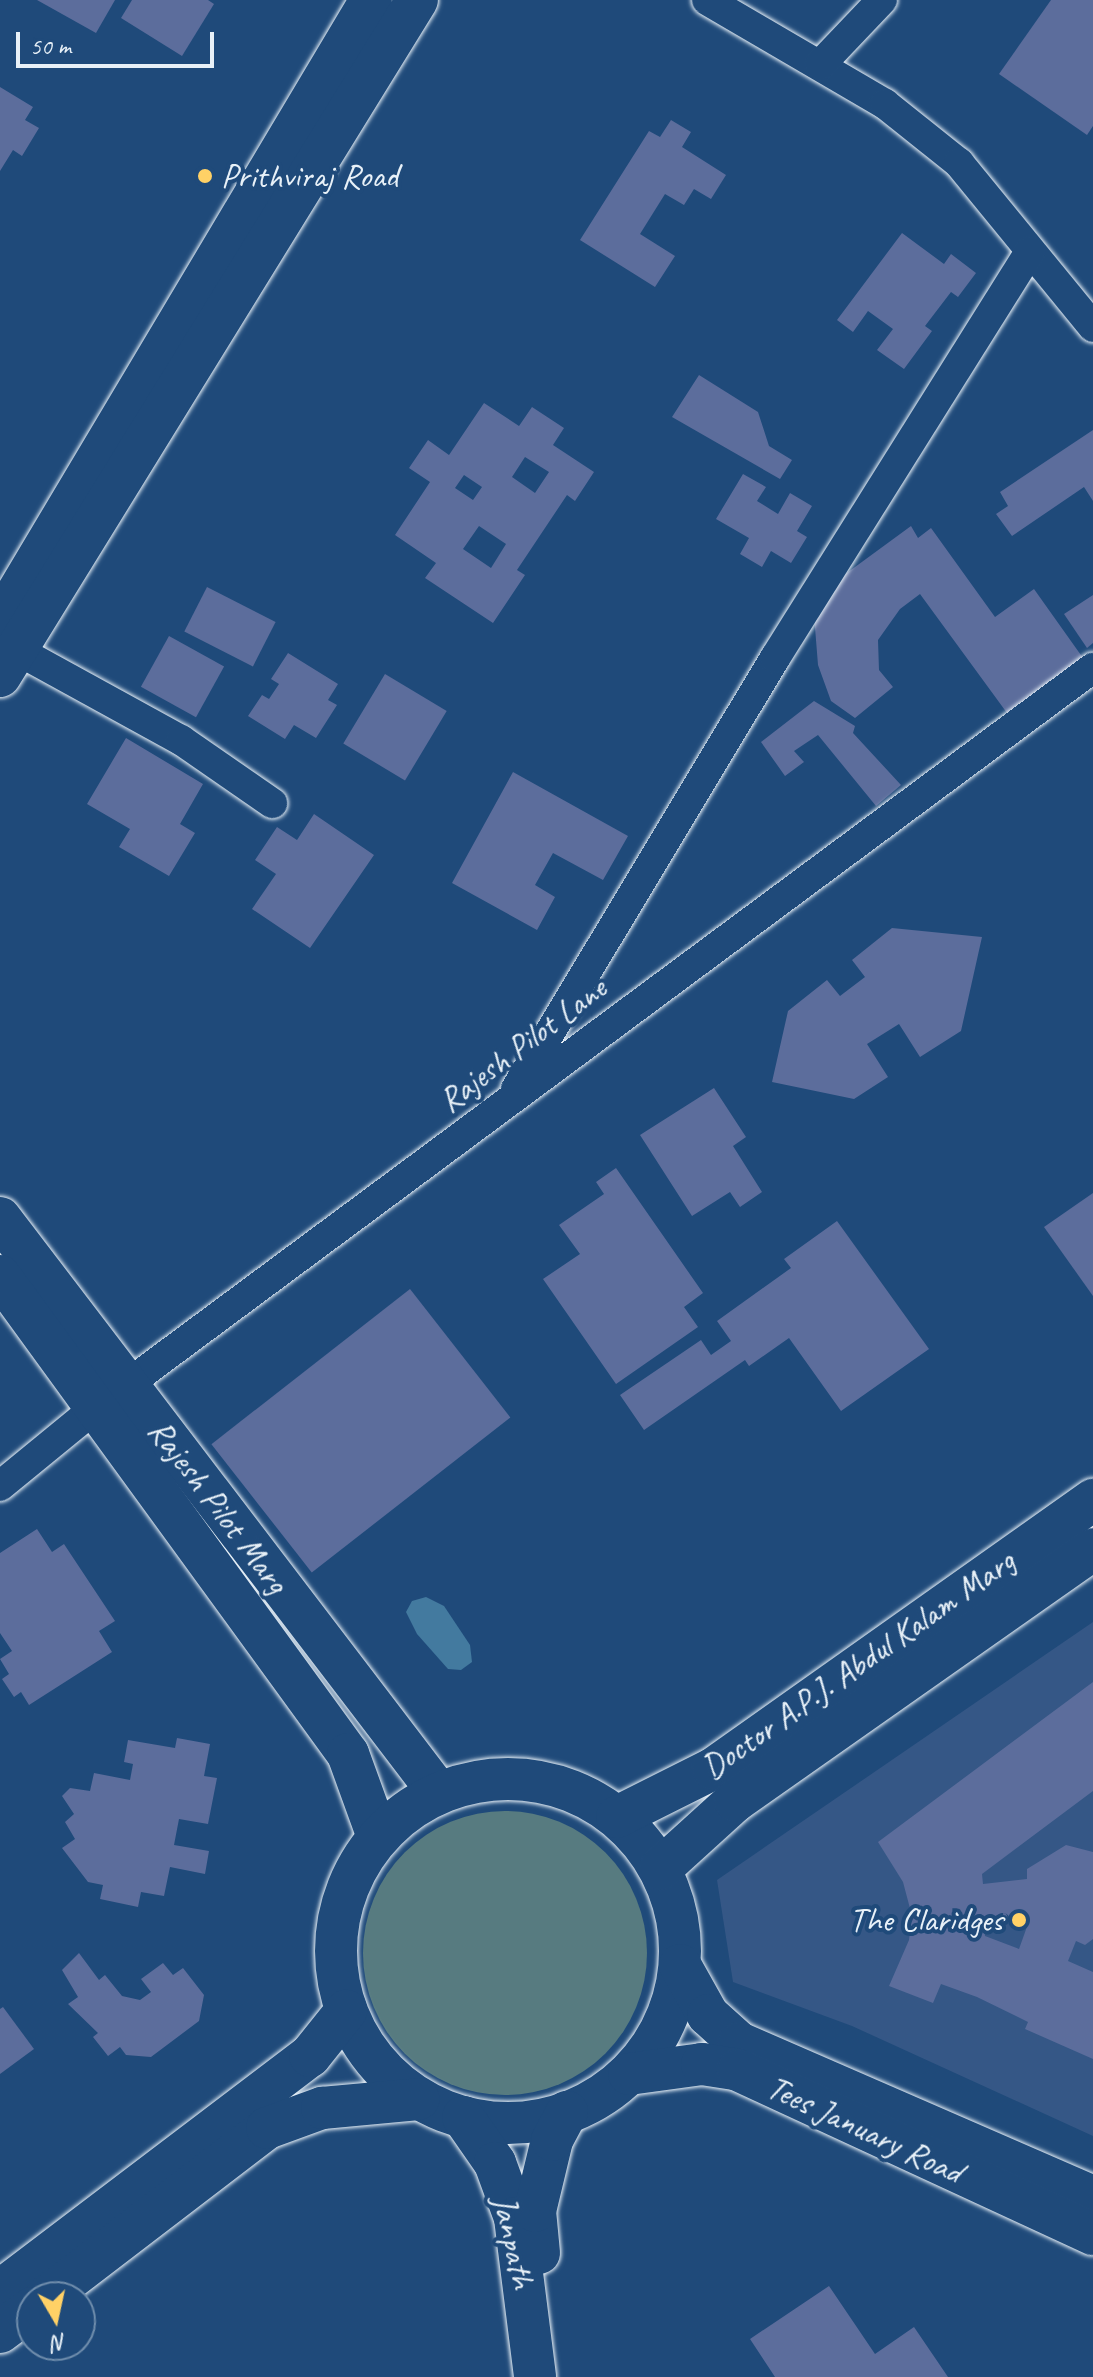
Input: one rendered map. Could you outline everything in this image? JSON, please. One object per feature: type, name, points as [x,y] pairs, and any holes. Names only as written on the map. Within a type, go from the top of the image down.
[{"type":"main road","points":[[6,649],[371,0]]},
{"type":"main road","points":[[6,649],[417,0]]},
{"type":"main road","name":"Rajesh Pilot Marg","points":[[0,1218],[110,1396],[348,1754],[378,1837]]},
{"type":"main road","name":"Rajesh Pilot Marg","points":[[0,1276],[110,1396],[439,1793]]},
{"type":"main road","name":"Doctor A.P.J. Abdul Kalam Marg","points":[[617,1817],[713,1769],[1093,1500]]},
{"type":"main road","name":"Doctor A.P.J. Abdul Kalam Marg","points":[[660,1869],[735,1801],[1093,1549]]},
{"type":"main road","points":[[484,1781],[531,1781],[577,1793],[617,1817],[660,1869],[676,1909],[680,1965],[666,2017],[629,2074],[567,2112],[516,2123],[463,2117],[419,2099],[388,2075],[364,2045],[346,2011],[337,1979],[337,1929],[351,1880],[378,1837],[406,1812],[439,1793],[484,1781]]},
{"type":"main road","name":"Tees January Road","points":[[680,1965],[708,2015],[739,2043],[1093,2197]]},
{"type":"main road","points":[[0,2291],[310,2056],[346,2011]]},
{"type":"main road","name":"Tees January Road","points":[[629,2074],[702,2064],[738,2070],[1093,2234]]},
{"type":"main road","points":[[67,2281],[267,2128],[322,2108],[419,2099]]},
{"type":"main road","name":"Janpath","points":[[554,2377],[534,2215],[552,2140],[567,2112]]},
{"type":"main road","name":"Janpath","points":[[463,2117],[495,2163],[515,2218],[535,2377]]},
{"type":"street","points":[[707,0],[885,104],[959,163],[1093,327]]},
{"type":"street","points":[[820,65],[882,0]]},
{"type":"street","points":[[509,1101],[775,658],[1030,251]]},
{"type":"street","points":[[6,649],[181,740],[272,803]]},
{"type":"street","name":"Rajesh Pilot Lane","points":[[0,1486],[110,1396],[1093,668]]},
{"type":"shaded area","points":[[426,1597],[444,1606],[470,1645],[472,1662],[461,1670],[448,1669],[417,1634],[406,1612],[412,1601]]},
{"type":"shaded area","points":[[1093,1622],[1093,2136],[852,2026],[733,1982],[717,1880]]},
{"type":"green space","points":[[505,1811],[533,1814],[559,1822],[584,1835],[606,1852],[623,1874],[636,1899],[644,1925],[647,1953],[644,1981],[636,2007],[623,2032],[606,2054],[584,2071],[559,2084],[533,2092],[505,2095],[477,2092],[451,2084],[426,2071],[404,2054],[387,2032],[374,2007],[366,1981],[363,1953],[366,1925],[374,1899],[387,1874],[404,1852],[426,1835],[451,1822],[477,1814]]},
{"type":"building","points":[[37,0],[115,0],[96,33]]},
{"type":"building","points":[[132,0],[208,0],[214,4],[182,56],[121,18]]},
{"type":"building","points":[[1051,0],[1093,0],[1093,126],[1087,135],[999,74]]},
{"type":"building","points":[[0,87],[33,107],[25,120],[39,128],[22,156],[13,150],[0,171]]},
{"type":"building","points":[[671,120],[691,132],[682,147],[726,175],[711,199],[694,189],[684,205],[665,194],[640,234],[675,256],[655,287],[580,240],[649,131],[660,137]]},
{"type":"building","points":[[902,233],[944,264],[951,254],[976,273],[958,297],[951,292],[925,326],[932,331],[904,369],[877,350],[893,329],[868,311],[853,332],[837,320]]},
{"type":"building","points":[[699,375],[758,412],[769,446],[792,460],[780,479],[672,417]]},
{"type":"building","points":[[484,403],[519,426],[532,407],[564,428],[553,445],[594,472],[575,501],[567,495],[517,570],[525,575],[493,623],[425,578],[436,563],[395,535],[430,482],[409,468],[428,440],[449,455]],"holes":[[[525,457],[549,472],[535,493],[512,477]],[[464,475],[482,487],[473,500],[455,488]],[[479,526],[506,544],[491,568],[463,549]]]},
{"type":"building","points":[[1093,430],[1093,501],[1084,487],[1012,536],[996,514],[1008,506],[1000,492]]},
{"type":"building","points":[[743,474],[766,487],[757,501],[778,514],[790,493],[812,506],[797,531],[807,537],[791,563],[771,551],[762,567],[740,554],[749,538],[716,519]]},
{"type":"building","points":[[911,526],[918,538],[931,528],[995,617],[1034,589],[1083,658],[1007,713],[920,594],[900,609],[878,640],[879,670],[893,687],[855,718],[831,701],[818,665],[814,615],[840,578]]},
{"type":"building","points":[[207,587],[276,622],[253,667],[184,632]]},
{"type":"building","points":[[1093,595],[1093,643],[1087,648],[1064,614]]},
{"type":"building","points":[[169,636],[224,667],[196,717],[141,687]]},
{"type":"building","points":[[288,653],[338,684],[328,700],[337,705],[316,738],[294,725],[285,739],[248,716],[262,695],[269,699],[279,684],[271,679]]},
{"type":"building","points":[[385,674],[447,711],[405,781],[343,743]]},
{"type":"building","points":[[814,701],[855,726],[853,733],[901,785],[876,806],[818,735],[794,751],[804,762],[785,776],[761,742]]},
{"type":"building","points":[[126,738],[203,784],[180,824],[195,833],[169,876],[119,847],[130,829],[87,804]]},
{"type":"building","points":[[513,772],[628,836],[603,880],[553,853],[535,885],[555,897],[537,930],[452,883]]},
{"type":"building","points":[[314,814],[374,855],[310,948],[252,909],[276,874],[255,860],[277,827],[297,840]]},
{"type":"building","points":[[892,928],[982,937],[961,1031],[920,1057],[899,1024],[867,1044],[888,1077],[854,1099],[772,1082],[788,1011],[827,980],[840,996],[865,977],[852,960]]},
{"type":"building","points":[[714,1088],[746,1137],[733,1146],[762,1192],[740,1207],[730,1192],[692,1216],[640,1135]]},
{"type":"building","points":[[616,1168],[703,1293],[684,1307],[698,1327],[616,1384],[543,1279],[580,1254],[559,1225],[604,1194],[596,1182]]},
{"type":"building","points":[[1093,1193],[1093,1296],[1044,1227]]},
{"type":"building","points":[[837,1221],[929,1349],[841,1411],[789,1338],[749,1366],[745,1360],[644,1430],[620,1395],[701,1340],[711,1355],[731,1341],[717,1321],[791,1268],[784,1259]]},
{"type":"building","points":[[410,1289],[510,1417],[312,1573],[211,1444]]},
{"type":"building","points":[[37,1529],[52,1552],[64,1544],[115,1621],[99,1631],[112,1652],[29,1705],[21,1692],[14,1697],[2,1679],[9,1674],[0,1659],[12,1651],[0,1633],[0,1553]]},
{"type":"building","points":[[1093,1682],[1093,1791],[982,1874],[983,1884],[1027,1879],[1027,1869],[1066,1845],[1093,1852],[1093,1939],[1085,1945],[1076,1941],[1068,1961],[1093,1972],[1093,2059],[1025,2029],[1028,2022],[977,1997],[941,1984],[933,2003],[889,1986],[909,1940],[912,1916],[903,1882],[878,1842]],"holes":[[[1029,1921],[1019,1949],[985,1936],[984,1925]]]},
{"type":"building","points":[[177,1738],[210,1744],[204,1776],[217,1778],[208,1824],[179,1819],[174,1845],[209,1851],[205,1874],[170,1867],[164,1896],[141,1892],[138,1907],[100,1899],[103,1885],[88,1882],[62,1848],[75,1839],[65,1822],[74,1814],[62,1796],[70,1788],[90,1791],[94,1773],[130,1780],[133,1764],[124,1762],[128,1740],[175,1748]]},
{"type":"building","points":[[79,1953],[99,1980],[105,1975],[122,1996],[140,2000],[151,1992],[141,1979],[163,1963],[173,1975],[183,1968],[204,1995],[199,2021],[151,2057],[126,2055],[120,2047],[108,2056],[93,2037],[98,2033],[68,2004],[78,1997],[62,1970]]},
{"type":"building","points":[[3,2007],[34,2049],[0,2074],[0,2009]]},
{"type":"building","points":[[829,2286],[875,2354],[914,2327],[948,2377],[775,2377],[750,2339]]},
{"type":"place","name":"Prithviraj Road","points":[[205,176]]},
{"type":"place","name":"The Claridges","points":[[1019,1920]]}]
